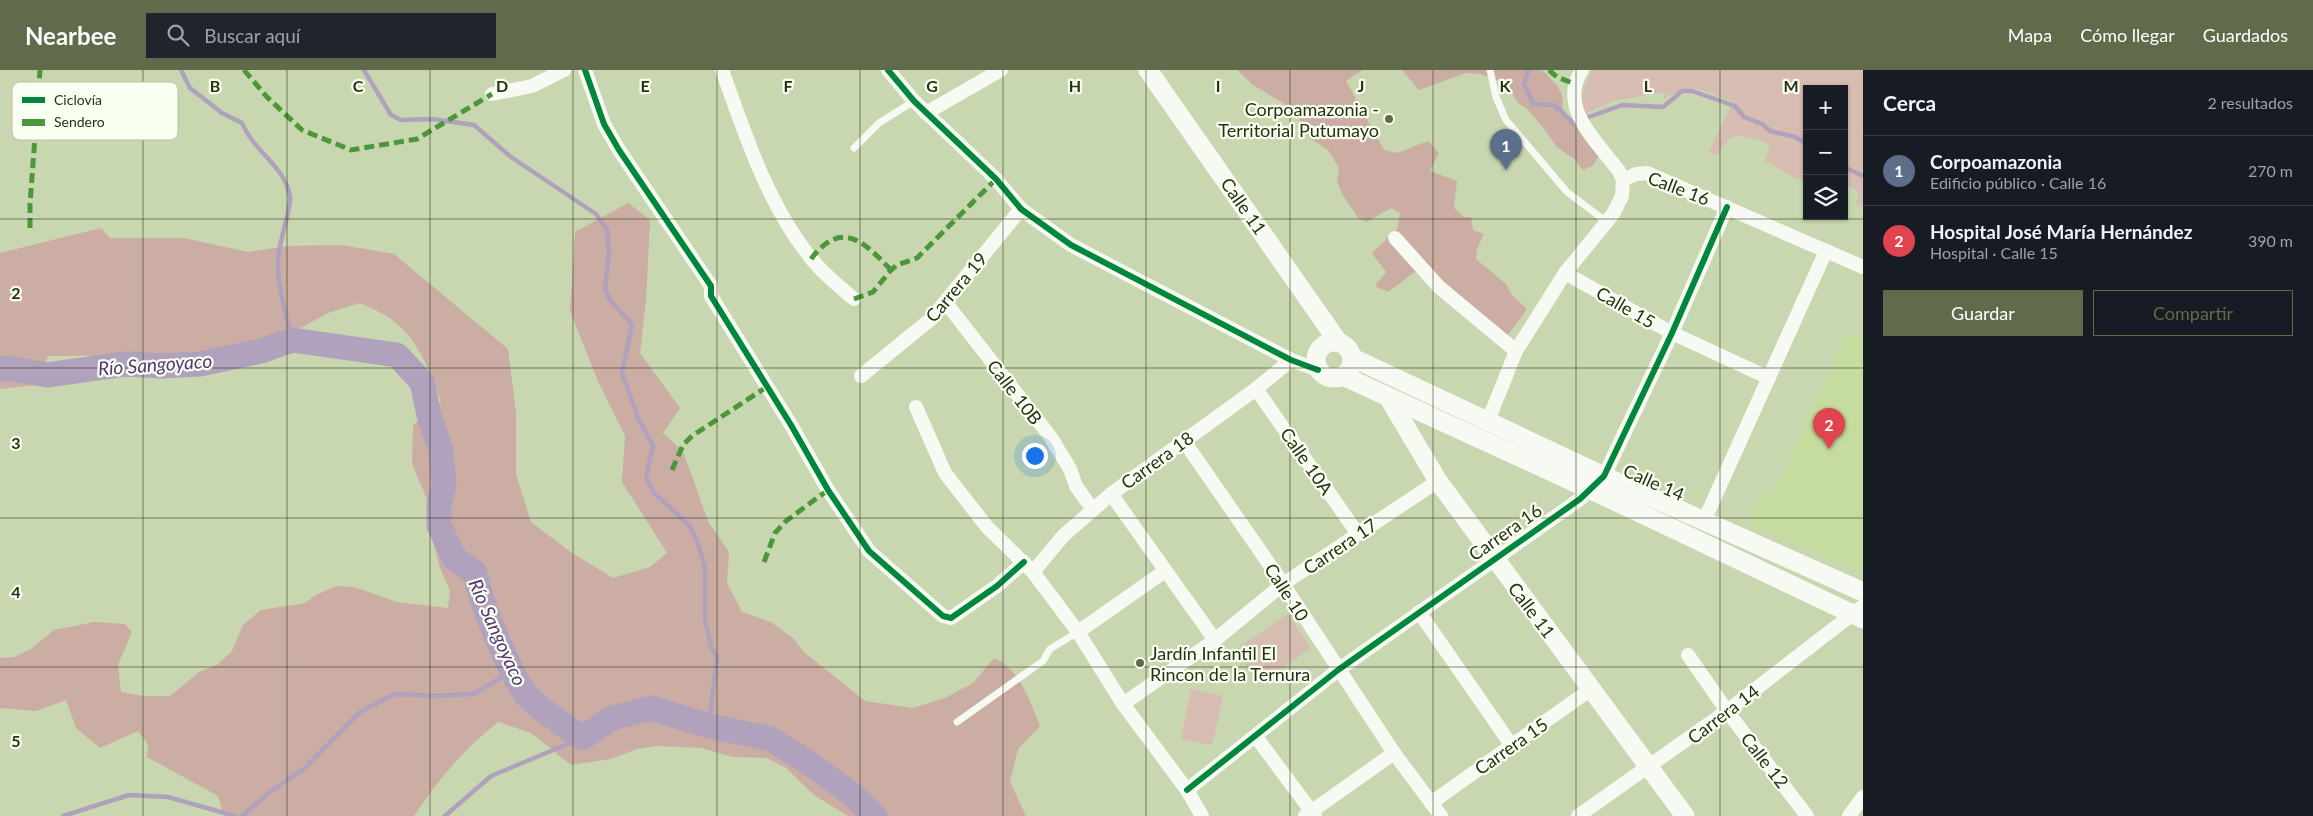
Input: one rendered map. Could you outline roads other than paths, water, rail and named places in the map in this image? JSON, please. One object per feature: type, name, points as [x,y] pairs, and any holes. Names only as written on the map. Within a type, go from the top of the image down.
[{"type":"street","points":[[492,94],[532,86],[564,70]]},
{"type":"street","name":"Carrera 18","points":[[585,70],[604,124],[619,150],[710,286],[711,296],[782,409],[828,490],[869,551],[943,616],[950,618],[1028,567],[1111,494],[1256,389],[1292,360]]},
{"type":"street","points":[[722,70],[754,155],[777,206],[809,257],[854,299]]},
{"type":"street","points":[[888,70],[914,101],[996,179],[1021,209],[1072,245],[1292,360],[1318,370],[1329,378],[1343,376],[1349,372],[1353,358],[1346,346],[1339,342],[1325,344],[1320,349],[1316,363],[1318,370]]},
{"type":"street","points":[[926,113],[1002,70]]},
{"type":"street","name":"Calle 11","points":[[1148,70],[1339,342]]},
{"type":"street","name":"Calle 16","points":[[1582,70],[1575,84],[1576,105],[1580,121],[1620,171],[1623,180],[1636,174],[1647,173],[1863,267]]},
{"type":"street","points":[[1488,421],[1516,351],[1565,273],[1607,222],[1622,196],[1623,180]]},
{"type":"street","name":"Carrera 16","points":[[1187,790],[1338,670],[1590,490],[1604,476],[1672,333],[1727,207]]},
{"type":"street","name":"Carrera 19","points":[[861,376],[914,333],[946,303],[967,273],[1021,209]]},
{"type":"street","points":[[1395,238],[1439,287],[1516,351]]},
{"type":"street","points":[[1704,521],[1826,250]]},
{"type":"street","name":"Calle 15","points":[[1565,273],[1672,333],[1769,378]]},
{"type":"street","name":"Calle 10B","points":[[946,303],[1050,436],[1070,469],[1076,486],[1093,510]]},
{"type":"street","name":"Calle 14","points":[[1353,358],[1604,476],[1863,592]]},
{"type":"street","name":"Calle 14","points":[[1343,376],[1860,613]]},
{"type":"street","name":"Calle 10A","points":[[1256,389],[1358,534]]},
{"type":"street","name":"Calle 11","points":[[1388,397],[1438,481],[1685,816]]},
{"type":"street","points":[[916,407],[945,473],[987,527],[1028,567],[1078,632],[1123,704],[1187,790],[1202,816]]},
{"type":"street","name":"Calle 10","points":[[1184,441],[1283,584],[1338,670],[1394,752],[1441,816]]},
{"type":"street","name":"Carrera 17","points":[[1123,704],[1215,640],[1283,584],[1438,481]]},
{"type":"street","points":[[1111,494],[1215,640]]},
{"type":"street","points":[[1078,632],[1166,571]]},
{"type":"street","points":[[1419,612],[1512,746]]},
{"type":"street","name":"Carrera 14","points":[[1578,816],[1650,767],[1860,613]]},
{"type":"street","name":"Calle 12","points":[[1688,656],[1727,711],[1808,816]]},
{"type":"street","name":"Carrera 15","points":[[1431,804],[1591,690]]},
{"type":"street","points":[[1256,737],[1311,814],[1394,752]]},
{"type":"street","points":[[1849,816],[1863,797]]},
{"type":"lane","points":[[1490,70],[1496,97],[1506,120],[1567,192],[1607,222]]},
{"type":"lane","points":[[854,148],[880,123],[914,101]]},
{"type":"lane","points":[[957,722],[1043,661],[1050,649],[1078,632]]},
{"type":"waterway","points":[[181,70],[190,88],[222,113],[242,123],[253,142],[276,167],[287,185],[290,201],[279,253],[278,270],[282,300],[292,340]]},
{"type":"waterway","points":[[364,70],[391,115],[401,120],[432,119],[474,125],[511,157],[596,214],[607,230],[609,253],[605,289],[610,300],[632,325],[622,373],[638,418],[653,446],[646,477],[653,492],[690,526],[705,566],[705,620],[712,649],[717,657],[709,726]]},
{"type":"waterway","points":[[1528,70],[1524,84],[1533,104],[1554,105],[1574,124]]},
{"type":"waterway","points":[[1586,118],[1622,105],[1663,107],[1682,91],[1692,91],[1735,106],[1744,117],[1762,124],[1770,131],[1795,137],[1803,142]]},
{"type":"waterway","points":[[1848,169],[1863,176]]},
{"type":"waterway","name":"Río Sangoyaco","points":[[0,369],[13,369],[47,375],[125,364],[162,366],[200,364],[261,351],[292,340],[397,355],[422,382],[429,415],[441,451],[444,486],[439,504],[439,525],[454,558],[475,573],[483,601],[506,659],[530,699],[582,738],[612,718],[651,708],[709,726],[771,739],[809,763],[853,795],[875,816]]},
{"type":"waterway","points":[[242,816],[271,791],[305,768],[360,712],[395,694],[435,696],[474,694],[512,671]]},
{"type":"waterway","points":[[445,816],[491,776],[582,738]]},
{"type":"waterway","points":[[63,816],[129,795],[168,797],[235,816]]},
{"type":"place","name":"Corpoamazonia - Territorial Putumayo","points":[[1389,119]]},
{"type":"place","name":"Corpoamazonia","points":[[1506,170]]},
{"type":"place","name":"Hospital José María Hernández","points":[[1829,449]]},
{"type":"place","name":"Jardín Infantil El Rincon de la Ternura","points":[[1140,663]]}]
